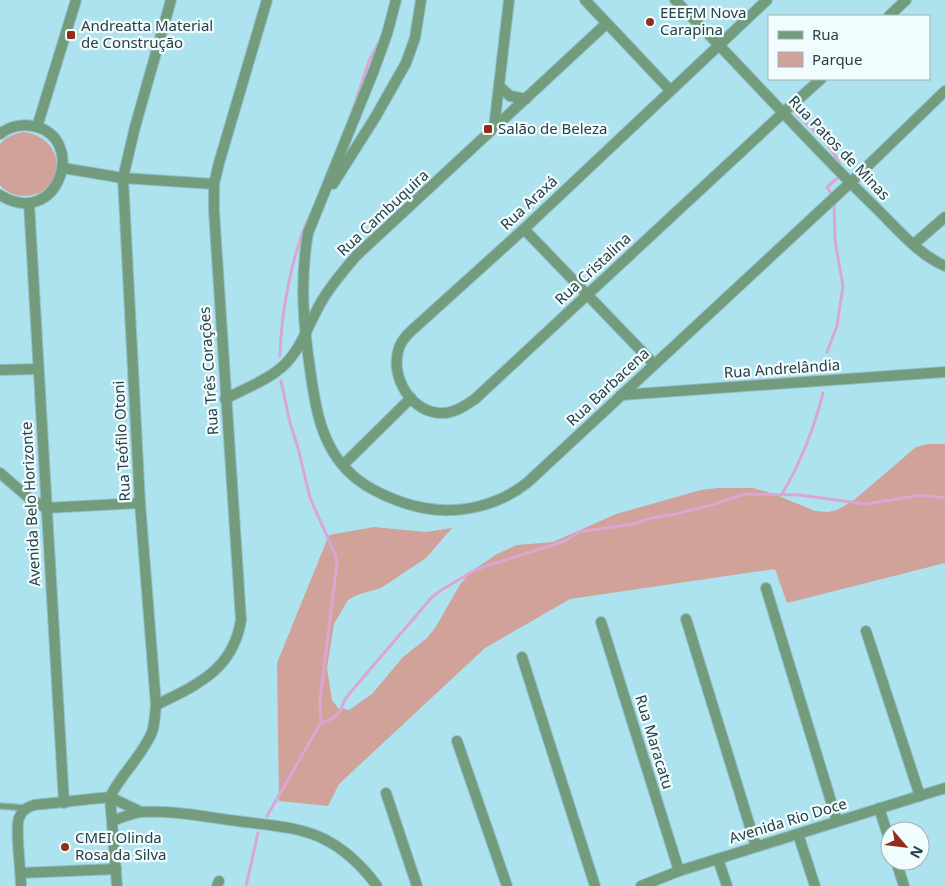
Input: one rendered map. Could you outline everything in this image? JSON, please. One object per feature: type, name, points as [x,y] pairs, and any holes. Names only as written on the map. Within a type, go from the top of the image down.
[{"type":"street","points":[[37,127],[76,0]]},
{"type":"street","name":"Rua Teófilo Otoni","points":[[110,797],[115,786],[149,739],[155,721],[156,705],[140,503],[123,178],[135,126],[171,0]]},
{"type":"street","name":"Rua Três Corações","points":[[156,705],[184,692],[211,675],[231,651],[241,620],[214,210],[214,184],[225,140],[267,0]]},
{"type":"street","points":[[396,0],[387,34],[374,70],[308,233],[303,260],[302,302],[316,411],[327,439],[343,465],[410,398]]},
{"type":"street","points":[[320,204],[376,116],[406,63],[415,38],[421,0]]},
{"type":"street","points":[[494,128],[508,0]]},
{"type":"street","points":[[585,0],[670,90]]},
{"type":"street","name":"Rua Patos de Minas","points":[[675,0],[850,183],[926,255],[945,266]]},
{"type":"street","name":"Rua Araxá","points":[[410,398],[401,385],[398,374],[397,359],[399,348],[404,339],[524,229],[767,0]]},
{"type":"street","points":[[890,15],[906,0]]},
{"type":"street","name":"Rua Cambuquira","points":[[226,399],[278,371],[305,336],[322,300],[356,256],[606,24]]},
{"type":"street","name":"Rua Cristalina","points":[[410,398],[420,406],[433,412],[444,413],[455,411],[465,406],[486,390],[820,80]]},
{"type":"street","points":[[499,86],[510,96],[526,99]]},
{"type":"street","name":"Rua Barbacena","points":[[343,465],[350,474],[379,492],[413,506],[436,510],[460,509],[490,503],[509,496],[528,482],[850,183],[945,91]]},
{"type":"street","points":[[0,134],[15,126],[37,127],[52,136],[57,143],[61,151],[63,168],[60,178],[52,191],[39,200],[29,203],[18,203],[0,195]]},
{"type":"street","points":[[63,168],[123,178],[214,184]]},
{"type":"street","name":"Avenida Belo Horizonte","points":[[29,203],[64,803]]},
{"type":"street","points":[[914,244],[945,217]]},
{"type":"street","points":[[524,229],[654,364]]},
{"type":"street","points":[[0,370],[38,369]]},
{"type":"street","name":"Rua Andrelândia","points":[[620,396],[945,372]]},
{"type":"street","points":[[0,473],[29,498],[46,508],[140,503]]},
{"type":"street","points":[[766,588],[837,821]]},
{"type":"street","points":[[686,618],[756,846]]},
{"type":"street","name":"Rua Maracatu","points":[[601,622],[679,871]]},
{"type":"street","points":[[866,631],[920,796]]},
{"type":"street","points":[[522,657],[595,886]]},
{"type":"street","points":[[457,740],[507,886]]},
{"type":"street","name":"Avenida Rio Doce","points":[[641,886],[679,871],[718,860],[756,846],[945,788]]},
{"type":"street","points":[[386,793],[418,886]]},
{"type":"street","points":[[110,797],[117,886]]},
{"type":"street","points":[[21,886],[18,824],[21,814],[30,807],[110,797],[141,812]]},
{"type":"street","points":[[88,800],[103,807],[112,821]]},
{"type":"street","points":[[879,808],[883,821]]},
{"type":"street","points":[[112,821],[141,812],[203,816],[286,828],[317,837],[337,846],[351,857],[377,886]]},
{"type":"street","points":[[798,834],[815,886]]},
{"type":"street","points":[[718,860],[727,886]]},
{"type":"street","points":[[21,872],[116,869]]},
{"type":"street","points":[[899,871],[904,886]]},
{"type":"lane","points":[[0,806],[30,807]]},
{"type":"green space","points":[[24,132],[39,137],[49,145],[55,155],[57,167],[54,178],[48,187],[38,194],[24,196],[11,193],[0,185],[0,144],[11,136]]},
{"type":"green space","points":[[928,444],[945,444],[945,563],[787,603],[775,569],[570,599],[485,648],[339,784],[328,806],[279,801],[277,663],[329,535],[374,527],[426,532],[452,528],[426,558],[381,588],[357,595],[348,600],[334,624],[327,668],[332,700],[338,708],[349,710],[372,694],[403,657],[427,638],[435,628],[461,583],[472,571],[497,554],[517,545],[553,542],[616,514],[701,490],[753,488],[774,494],[815,511],[828,512],[837,510],[854,500],[916,447]]},
{"type":"waterway","points":[[351,115],[369,61],[378,44]]},
{"type":"waterway","points":[[792,109],[826,143],[841,167]]},
{"type":"waterway","points":[[832,195],[827,187],[840,176]]},
{"type":"waterway","points":[[827,352],[837,326],[843,286],[835,241],[834,204]]},
{"type":"waterway","points":[[280,356],[285,302],[293,264],[311,213]]},
{"type":"waterway","points":[[281,381],[310,498],[335,554],[337,563],[320,699],[321,724]]},
{"type":"waterway","points":[[782,494],[806,445],[823,393]]},
{"type":"waterway","points":[[267,816],[320,724],[333,718],[340,712],[345,699],[432,597],[477,569],[565,541],[579,532],[633,524],[715,504],[741,495],[800,495],[866,504],[921,495],[945,498]]},
{"type":"waterway","points":[[246,886],[258,833]]},
{"type":"place","name":"EEEFM Nova Carapina","points":[[650,22]]},
{"type":"place","name":"Andreatta Material de Construção","points":[[71,35]]},
{"type":"place","name":"Salão de Beleza","points":[[488,129]]},
{"type":"place","name":"CMEI Olinda Rosa da Silva","points":[[65,847]]}]
